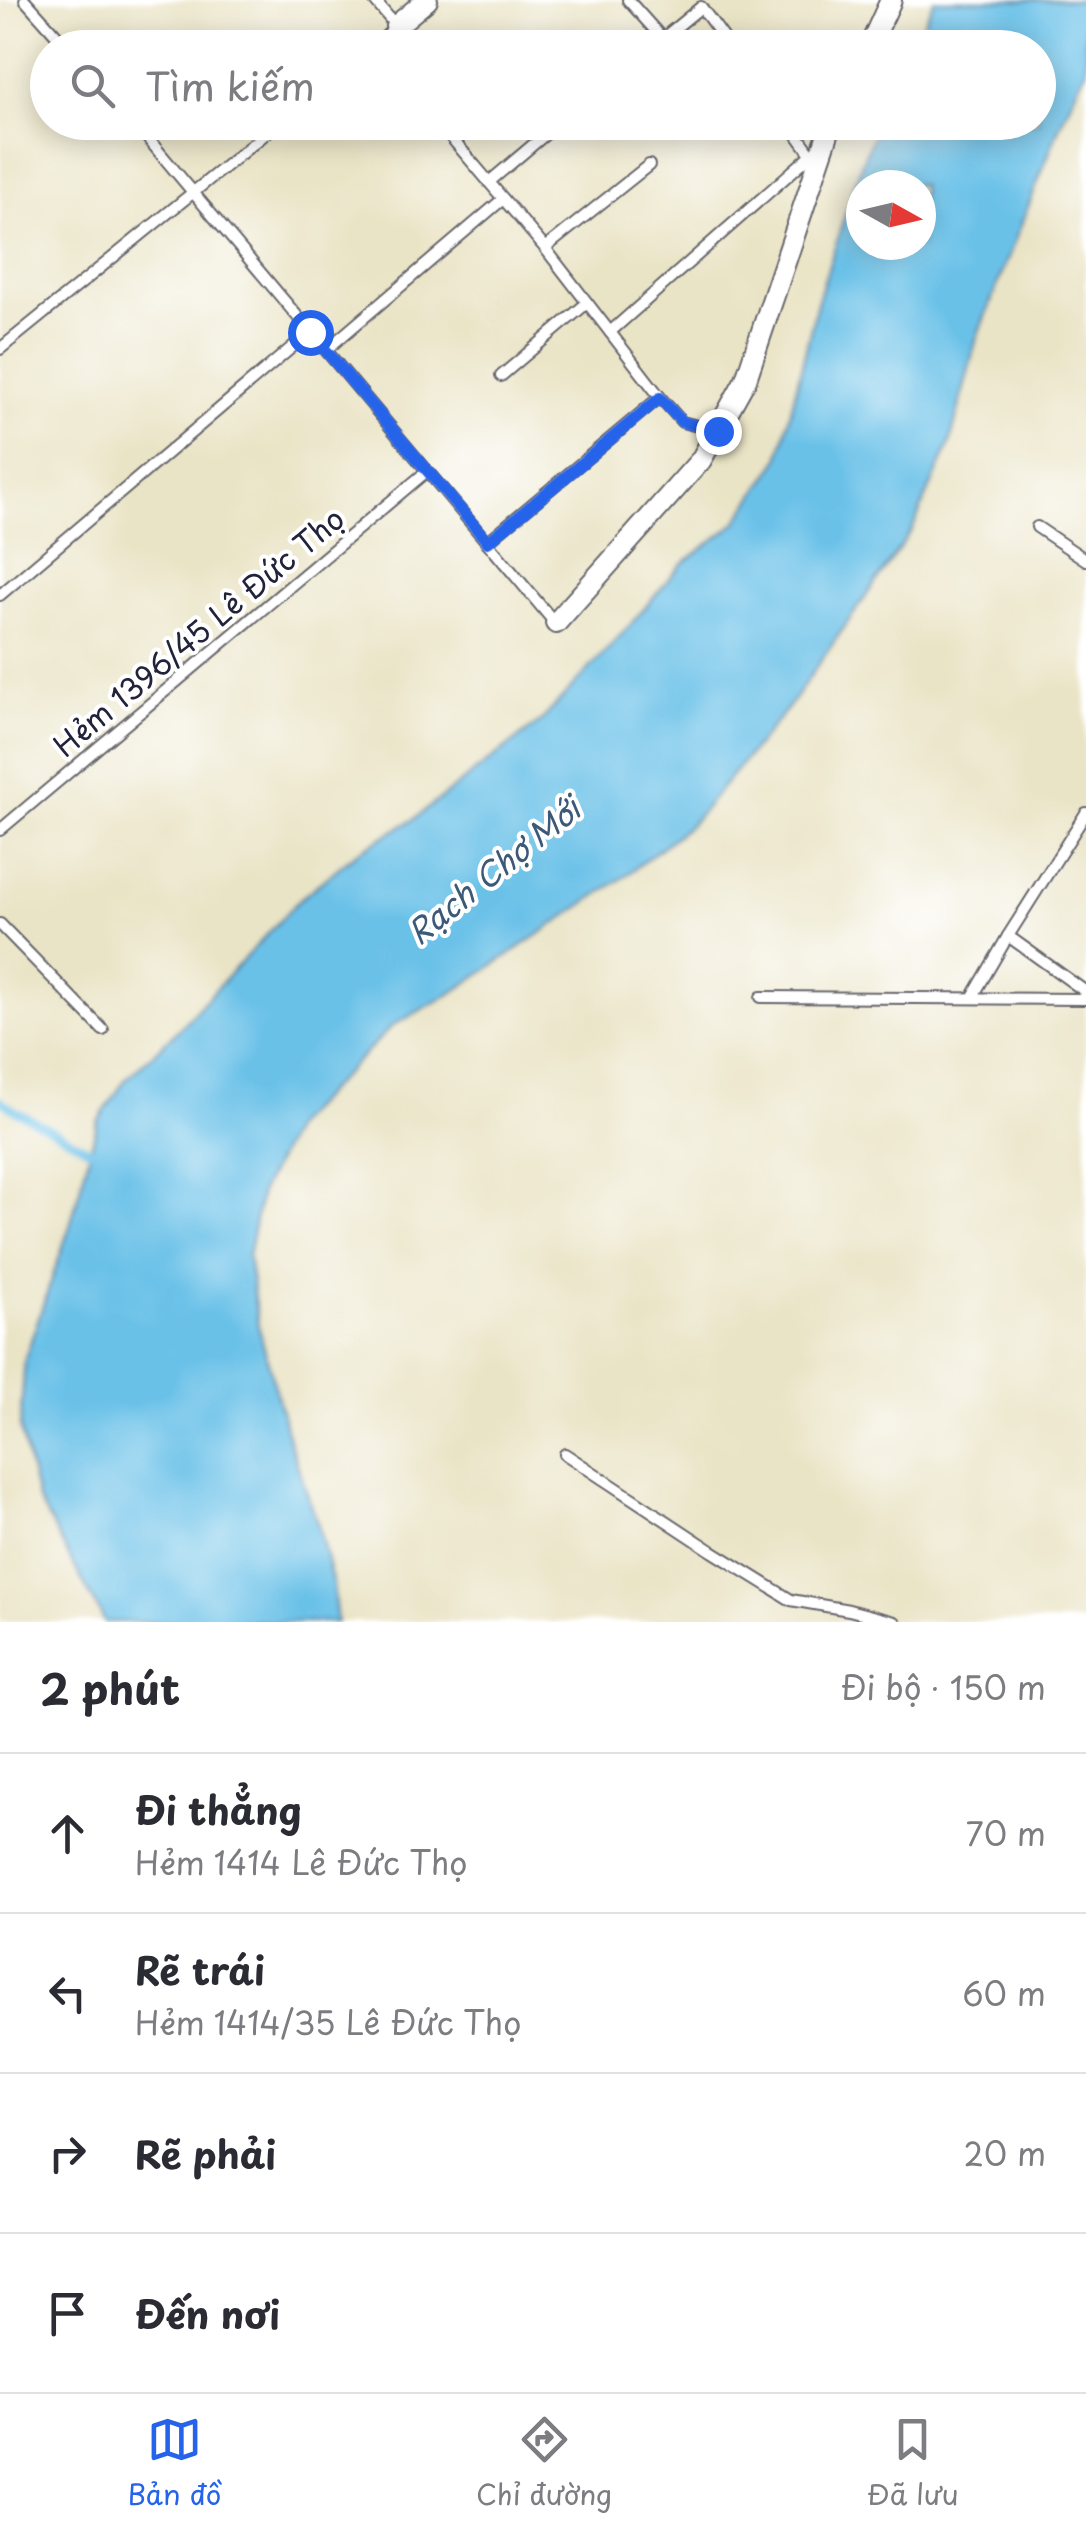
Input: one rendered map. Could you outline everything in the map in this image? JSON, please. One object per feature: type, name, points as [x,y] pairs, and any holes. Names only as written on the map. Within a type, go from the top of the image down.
[{"type":"street","points":[[396,26],[427,0]]},
{"type":"street","points":[[877,30],[891,0]]},
{"type":"street","points":[[556,624],[701,460],[718,431],[746,379],[824,140]]},
{"type":"lane","points":[[25,0],[52,30]]},
{"type":"lane","points":[[374,0],[396,26],[392,30]]},
{"type":"lane","points":[[628,0],[655,30]]},
{"type":"lane","points":[[672,30],[705,3],[721,30]]},
{"type":"lane","points":[[149,140],[556,624]]},
{"type":"lane","points":[[0,349],[258,140]]},
{"type":"lane","points":[[453,140],[545,248],[660,398],[682,422],[718,431]]},
{"type":"lane","points":[[489,182],[539,140]]},
{"type":"lane","points":[[610,332],[815,158],[802,140]]},
{"type":"lane","points":[[545,248],[648,165]]},
{"type":"lane","points":[[326,350],[504,199]]},
{"type":"lane","points":[[501,376],[588,303]]},
{"type":"lane","points":[[0,596],[310,332]]},
{"type":"lane","points":[[488,542],[660,398]]},
{"type":"lane","name":"Hẻm 1396/45 Lê Đức Thọ","points":[[0,830],[427,471]]},
{"type":"lane","points":[[1037,527],[1086,560]]},
{"type":"lane","points":[[972,998],[1086,813]]},
{"type":"lane","points":[[0,924],[103,1030]]},
{"type":"lane","points":[[1008,936],[1086,995]]},
{"type":"lane","points":[[761,996],[1086,995]]},
{"type":"lane","points":[[565,1454],[791,1600],[894,1622]]},
{"type":"water","points":[[934,0],[1086,0],[1086,68],[1056,135],[1056,30],[921,30]]},
{"type":"water","name":"Rạch Chợ Mới","points":[[872,140],[1054,140],[977,337],[950,443],[912,530],[788,708],[693,822],[624,877],[452,993],[392,1026],[295,1124],[261,1191],[248,1256],[258,1325],[291,1447],[318,1525],[333,1584],[337,1622],[105,1622],[37,1498],[20,1427],[25,1358],[70,1226],[98,1121],[125,1080],[173,1035],[300,899],[359,851],[414,819],[540,722],[681,565],[736,523],[779,459],[817,303],[846,212],[846,260],[936,260],[936,170],[859,170]]},
{"type":"waterway","points":[[0,1100],[96,1153]]},
{"type":"route","points":[[310,332],[488,542],[660,398],[682,422],[718,431]]}]
